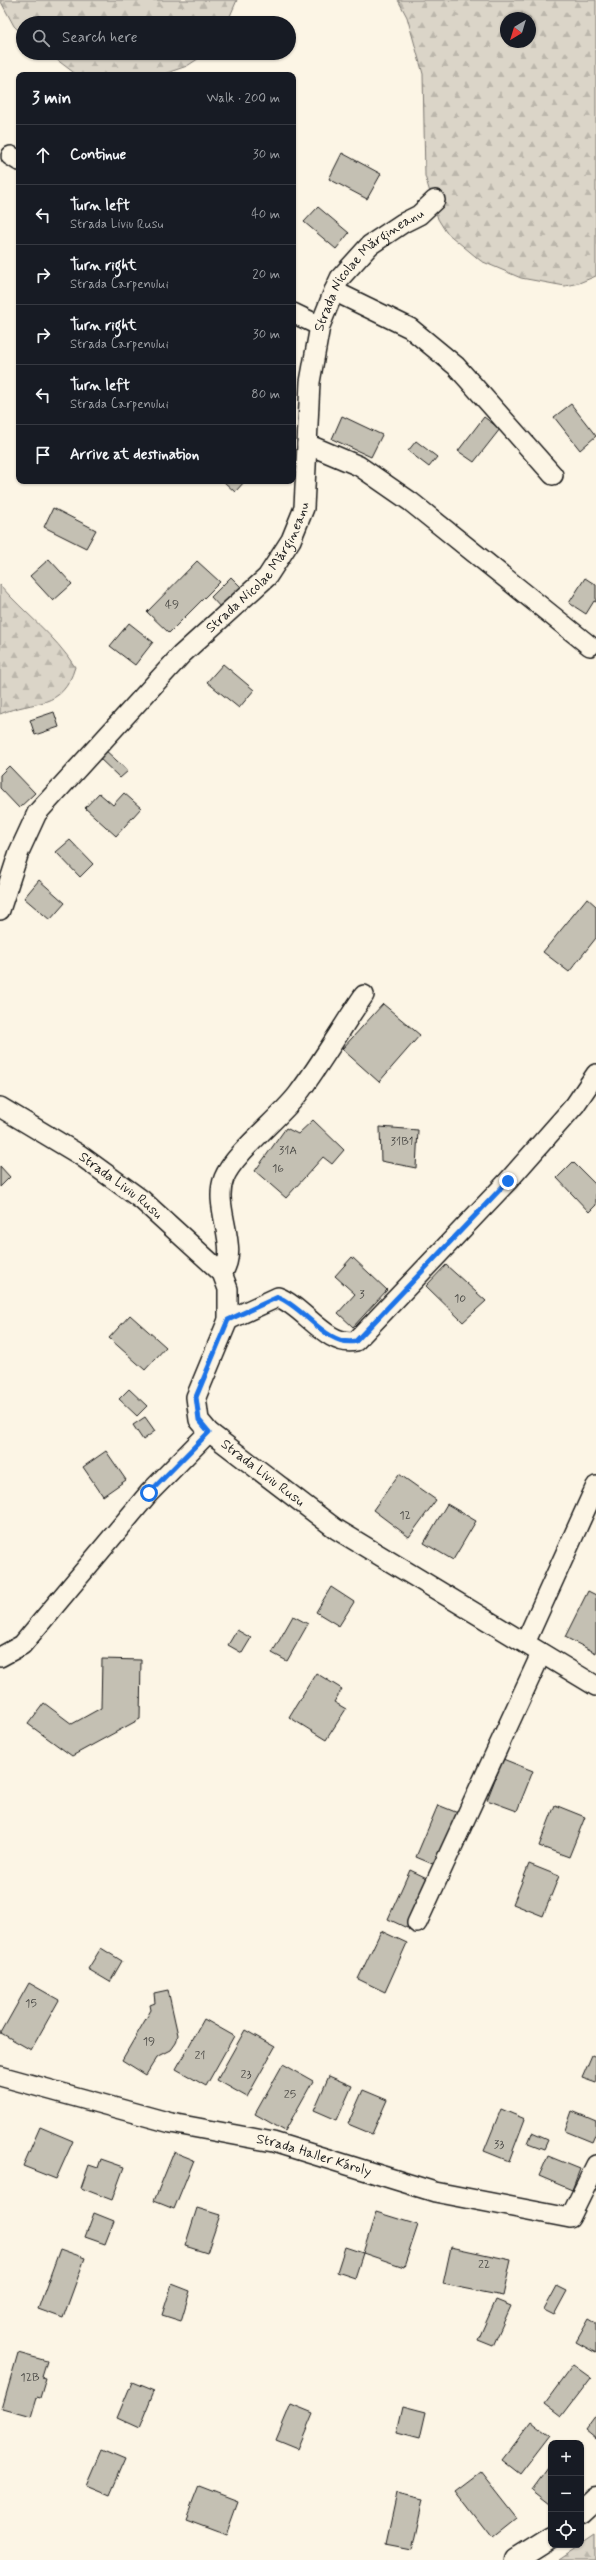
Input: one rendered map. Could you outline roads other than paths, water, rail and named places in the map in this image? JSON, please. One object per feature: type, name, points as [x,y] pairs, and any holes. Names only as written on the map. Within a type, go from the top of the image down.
[{"type":"main road","points":[[584,2509],[596,2498]]},
{"type":"main road","points":[[516,2560],[548,2540]]},
{"type":"street","name":"Strada Nicolae Mărgineanu","points":[[0,910],[19,852],[37,813],[181,655],[267,577],[291,540],[304,508],[310,382],[320,326],[334,291],[340,278],[370,245],[403,223],[419,215],[435,200]]},
{"type":"street","points":[[334,291],[410,328],[456,366],[553,475]]},
{"type":"street","points":[[296,314],[320,326]]},
{"type":"street","points":[[307,444],[359,466],[411,502],[590,646]]},
{"type":"street","points":[[222,1273],[228,1262],[229,1254],[222,1213],[224,1179],[239,1158],[298,1094],[364,995]]},
{"type":"street","points":[[228,1320],[278,1297],[290,1301],[335,1340],[347,1343],[356,1341],[508,1181],[575,1105],[596,1074]]},
{"type":"street","name":"Strada Liviu Rusu","points":[[0,1107],[80,1155],[142,1200],[222,1273],[228,1289],[228,1320],[196,1397],[199,1420],[209,1432],[336,1529],[596,1686]]},
{"type":"street","points":[[0,1657],[22,1645],[149,1493],[209,1432]]},
{"type":"street","points":[[525,1643],[596,1486]]},
{"type":"street","points":[[417,1923],[541,1654]]},
{"type":"street","name":"Strada Haller Károly","points":[[0,2076],[171,2123],[273,2142],[435,2192],[570,2218],[596,2165]]}]
